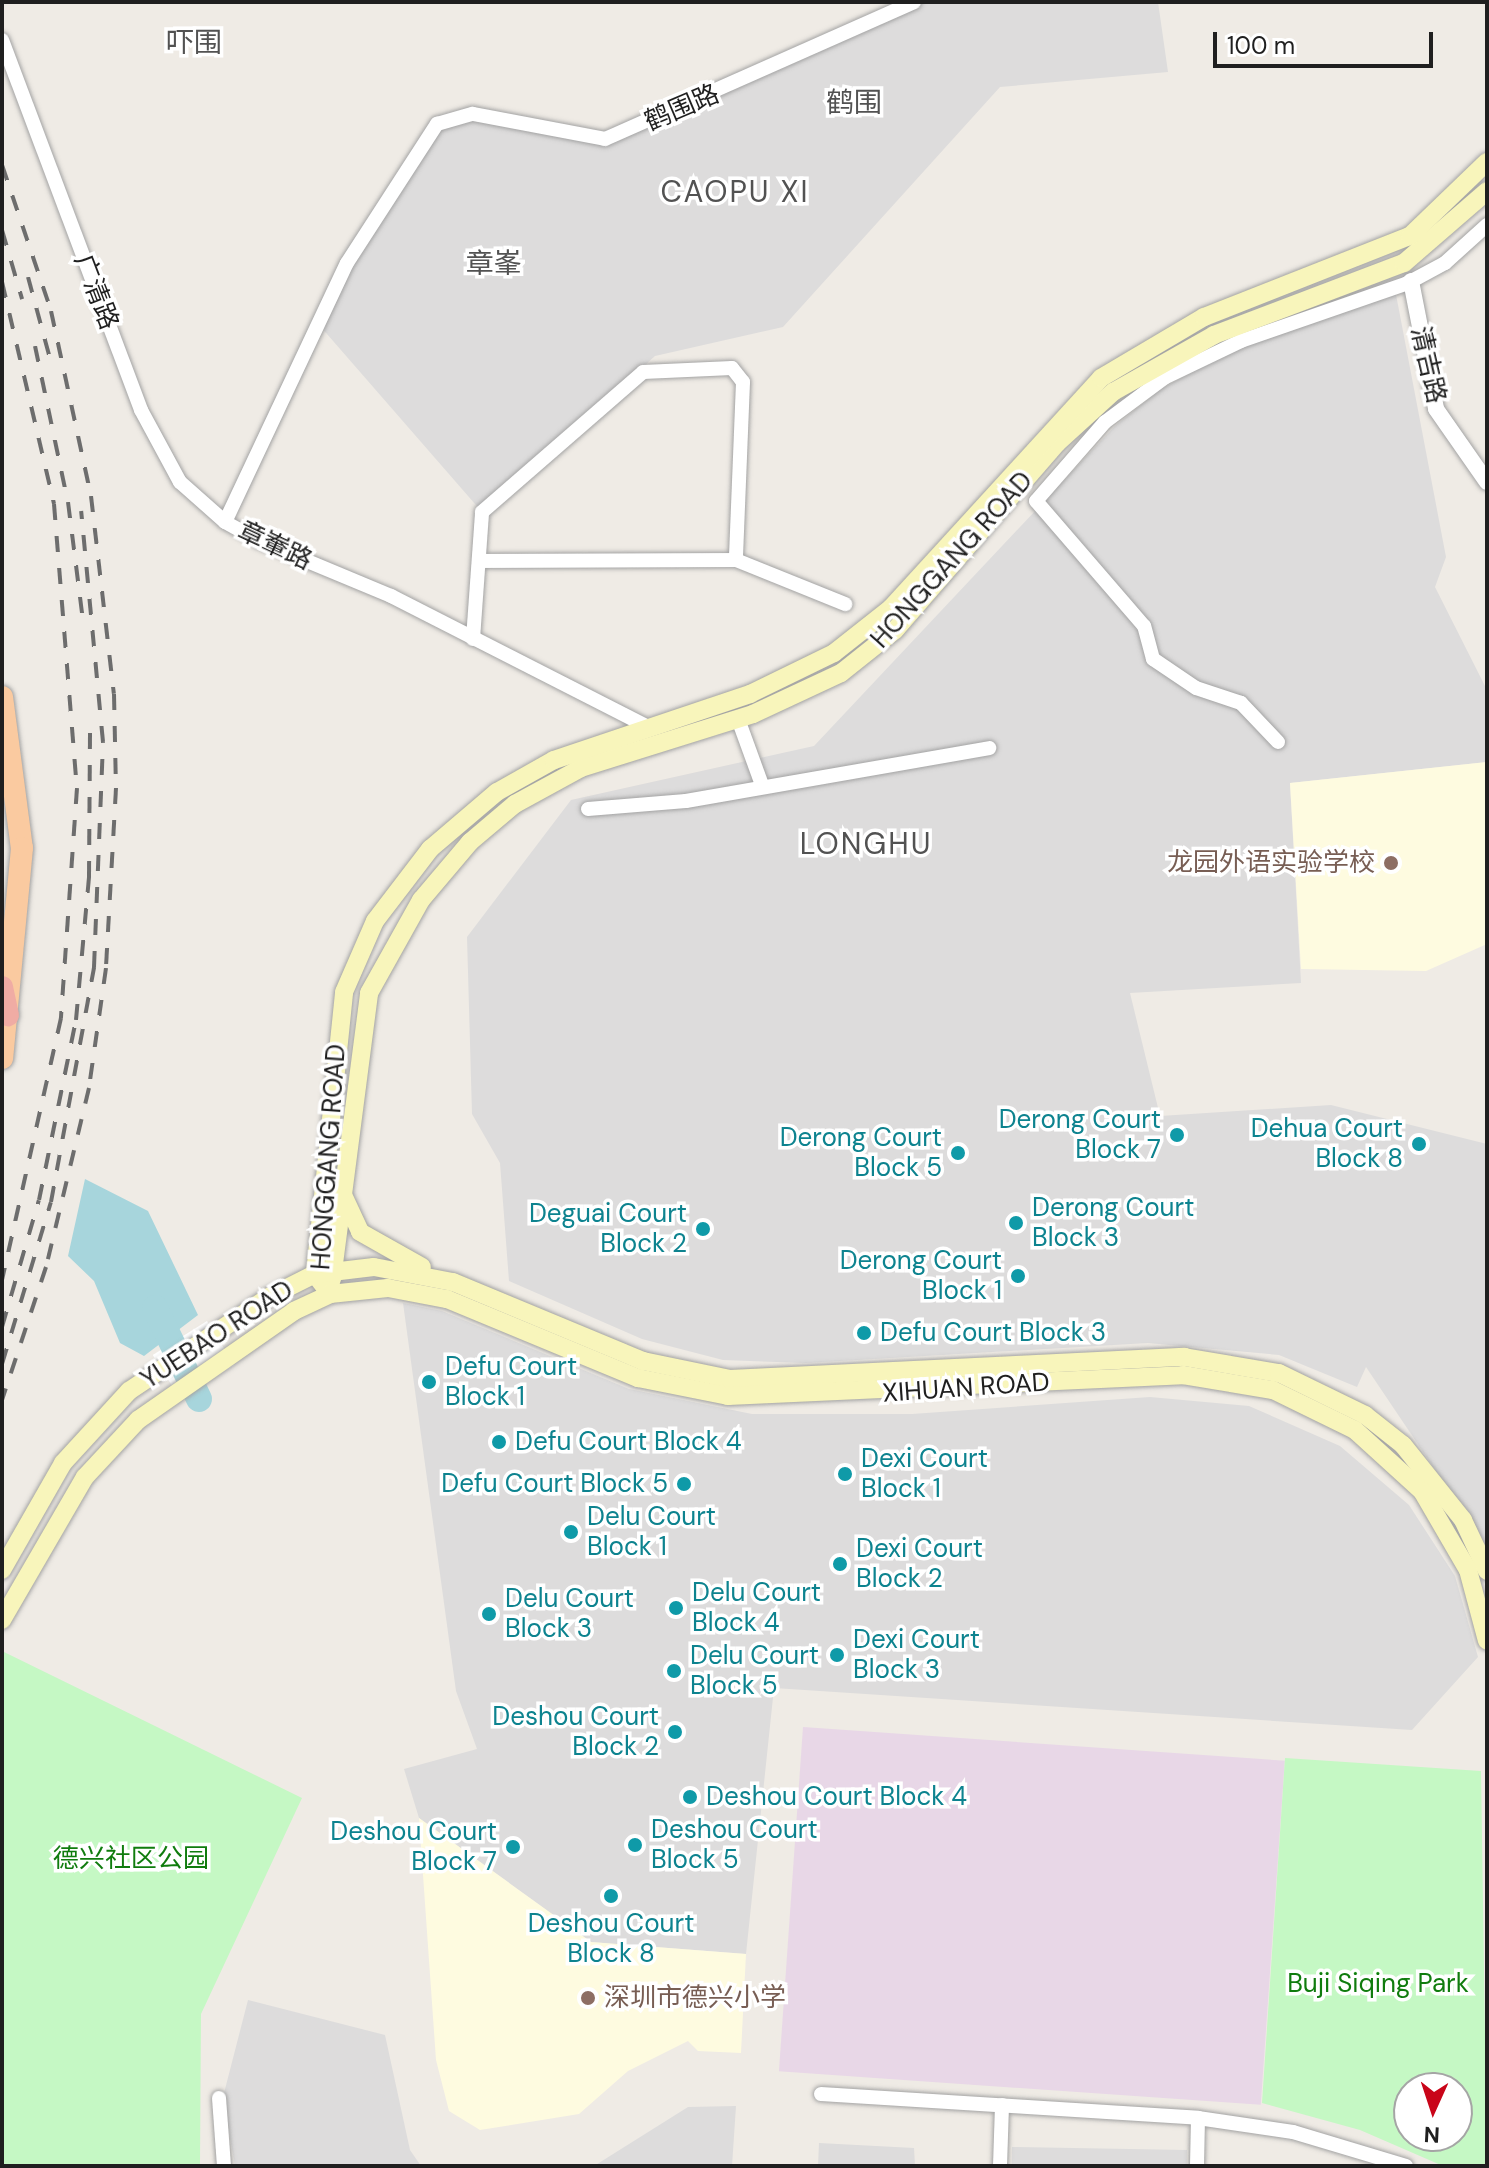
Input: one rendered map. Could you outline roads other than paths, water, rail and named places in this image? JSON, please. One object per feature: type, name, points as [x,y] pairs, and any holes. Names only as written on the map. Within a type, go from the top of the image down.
[{"type":"highway","points":[[2,987],[8,1015]]},
{"type":"main road","name":"HONGGANG ROAD","points":[[330,1294],[324,1272],[339,1017],[375,921],[430,849],[497,792],[574,751],[781,681],[842,648],[891,608],[1101,378],[1190,324],[1410,236],[1487,162]]},
{"type":"main road","name":"HONGGANG ROAD","points":[[324,1272],[342,1185],[369,993],[434,882],[493,821],[557,779],[738,719],[807,691],[869,653],[1057,443],[1121,386],[1214,335],[1391,270],[1446,233],[1487,191]]},
{"type":"main road","points":[[2,697],[22,848],[2,1058]]},
{"type":"main road","points":[[342,1185],[360,1232],[453,1282]]},
{"type":"main road","name":"XIHUAN ROAD","points":[[324,1272],[394,1268],[453,1282],[614,1352],[730,1379],[1184,1357],[1279,1373],[1365,1415],[1403,1445],[1463,1520],[1487,1571]]},
{"type":"main road","name":"YUEBAO ROAD","points":[[2,1570],[63,1463],[154,1373],[218,1329],[324,1272]]},
{"type":"main road","name":"XIHUAN ROAD","points":[[330,1294],[388,1288],[428,1293],[608,1369],[728,1396],[1183,1375],[1273,1390],[1355,1430],[1422,1491],[1468,1570],[1487,1641]]},
{"type":"main road","name":"YUEBAO ROAD","points":[[2,1620],[85,1477],[173,1391],[330,1294]]},
{"type":"street","name":"鹤围路","points":[[437,124],[473,114],[605,139],[914,2]]},
{"type":"street","name":"广清路","points":[[2,40],[155,441],[180,482],[225,522]]},
{"type":"street","name":"章輋路","points":[[437,124],[347,263],[225,522],[473,639],[646,726]]},
{"type":"street","points":[[1278,742],[1241,703],[1196,688],[1153,659],[1144,626],[1036,501],[1105,422],[1164,378],[1241,341],[1411,281],[1445,263],[1487,225]]},
{"type":"street","name":"清吉路","points":[[1411,281],[1436,409],[1487,482]]},
{"type":"street","points":[[473,639],[482,512],[643,372],[732,368],[743,382],[736,560]]},
{"type":"street","points":[[479,561],[736,560],[845,604]]},
{"type":"street","points":[[738,719],[762,785]]},
{"type":"street","points":[[588,809],[686,801],[762,785],[989,748]]},
{"type":"street","points":[[821,2094],[1198,2118],[1293,2132],[1406,2166]]},
{"type":"street","points":[[219,2098],[224,2166]]},
{"type":"street","points":[[1000,2166],[1002,2105]]},
{"type":"street","points":[[1197,2166],[1198,2118]]},
{"type":"water","points":[[85,1179],[148,1211],[198,1315],[144,1356],[120,1343],[94,1281],[68,1256]]},
{"type":"waterway","points":[[155,1308],[199,1399]]},
{"type":"railway","points":[[2,165],[51,311],[91,496],[114,694],[116,788],[106,968],[89,1088],[46,1267],[2,1400]]},
{"type":"railway","points":[[2,230],[22,299]]},
{"type":"railway","points":[[28,277],[51,362]]},
{"type":"railway","points":[[2,282],[54,504],[77,788],[61,1018],[2,1279]]},
{"type":"railway","points":[[35,346],[68,502],[83,621]]},
{"type":"railway","points":[[2,1364],[51,1202],[94,967],[103,742],[81,511]]},
{"type":"railway","points":[[2,1327],[39,1200],[76,1020],[89,877],[90,717]]},
{"type":"place","name":"龙园外语实验学校","points":[[1391,863]]},
{"type":"place","name":"Derong Court Block 7","points":[[1177,1135]]},
{"type":"place","name":"Dehua Court Block 8","points":[[1419,1144]]},
{"type":"place","name":"Derong Court Block 5","points":[[958,1153]]},
{"type":"place","name":"Derong Court Block 3","points":[[1016,1223]]},
{"type":"place","name":"Deguai Court Block 2","points":[[703,1229]]},
{"type":"place","name":"Derong Court Block 1","points":[[1018,1276]]},
{"type":"place","name":"Defu Court Block 3","points":[[864,1333]]},
{"type":"place","name":"Defu Court Block 1","points":[[429,1382]]},
{"type":"place","name":"Defu Court Block 4","points":[[499,1442]]},
{"type":"place","name":"Dexi Court Block 1","points":[[845,1474]]},
{"type":"place","name":"Defu Court Block 5","points":[[684,1484]]},
{"type":"place","name":"Delu Court Block 1","points":[[571,1532]]},
{"type":"place","name":"Dexi Court Block 2","points":[[840,1564]]},
{"type":"place","name":"Delu Court Block 4","points":[[676,1608]]},
{"type":"place","name":"Delu Court Block 3","points":[[489,1614]]},
{"type":"place","name":"Dexi Court Block 3","points":[[837,1655]]},
{"type":"place","name":"Delu Court Block 5","points":[[674,1671]]},
{"type":"place","name":"Deshou Court Block 2","points":[[675,1732]]},
{"type":"place","name":"Deshou Court Block 4","points":[[690,1797]]},
{"type":"place","name":"Deshou Court Block 5","points":[[635,1845]]},
{"type":"place","name":"Deshou Court Block 7","points":[[513,1847]]},
{"type":"place","name":"Deshou Court Block 8","points":[[611,1896]]},
{"type":"place","name":"深圳市德兴小学","points":[[588,1998]]},
{"type":"district","name":"吓围","points":[[194,43]]},
{"type":"district","name":"鹤围","points":[[854,103]]},
{"type":"district","name":"CAOPU XI","points":[[735,192]]},
{"type":"district","name":"章峯","points":[[494,264]]},
{"type":"district","name":"LONGHU","points":[[866,844]]},
{"type":"park label","name":"德兴社区公园","points":[[131,1859]]},
{"type":"park label","name":"Buji Siqing Park","points":[[1378,1984]]}]
